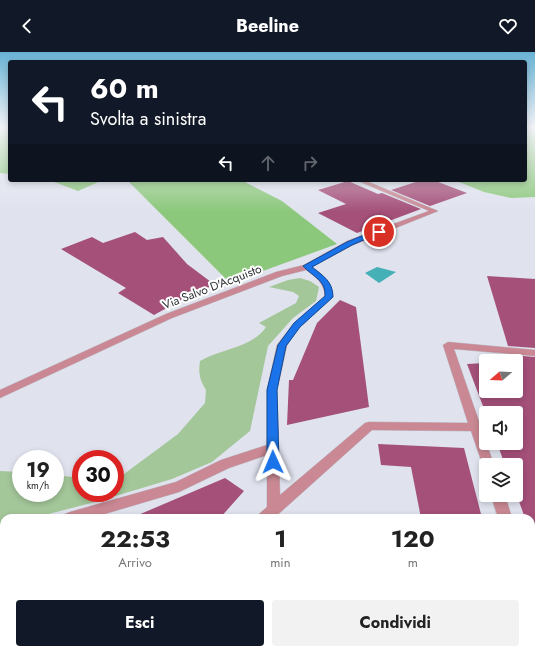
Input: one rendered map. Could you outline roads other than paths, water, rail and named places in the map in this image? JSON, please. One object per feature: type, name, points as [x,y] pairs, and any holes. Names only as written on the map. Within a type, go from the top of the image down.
[{"type":"street","name":"Via Salvo D'Acquisto","points":[[0,394],[169,316],[272,277],[307,266],[350,243],[435,211],[364,182]]},
{"type":"street","points":[[274,507],[272,390],[282,345],[297,325],[329,297],[329,288],[323,280],[307,266]]},
{"type":"street","points":[[486,458],[448,345],[535,353]]},
{"type":"street","points":[[268,514],[370,426],[475,427]]},
{"type":"street","points":[[84,514],[179,487],[225,464],[273,448]]},
{"type":"street","points":[[500,502],[505,514]]},
{"type":"water","points":[[377,267],[396,272],[379,283],[365,273]]}]
